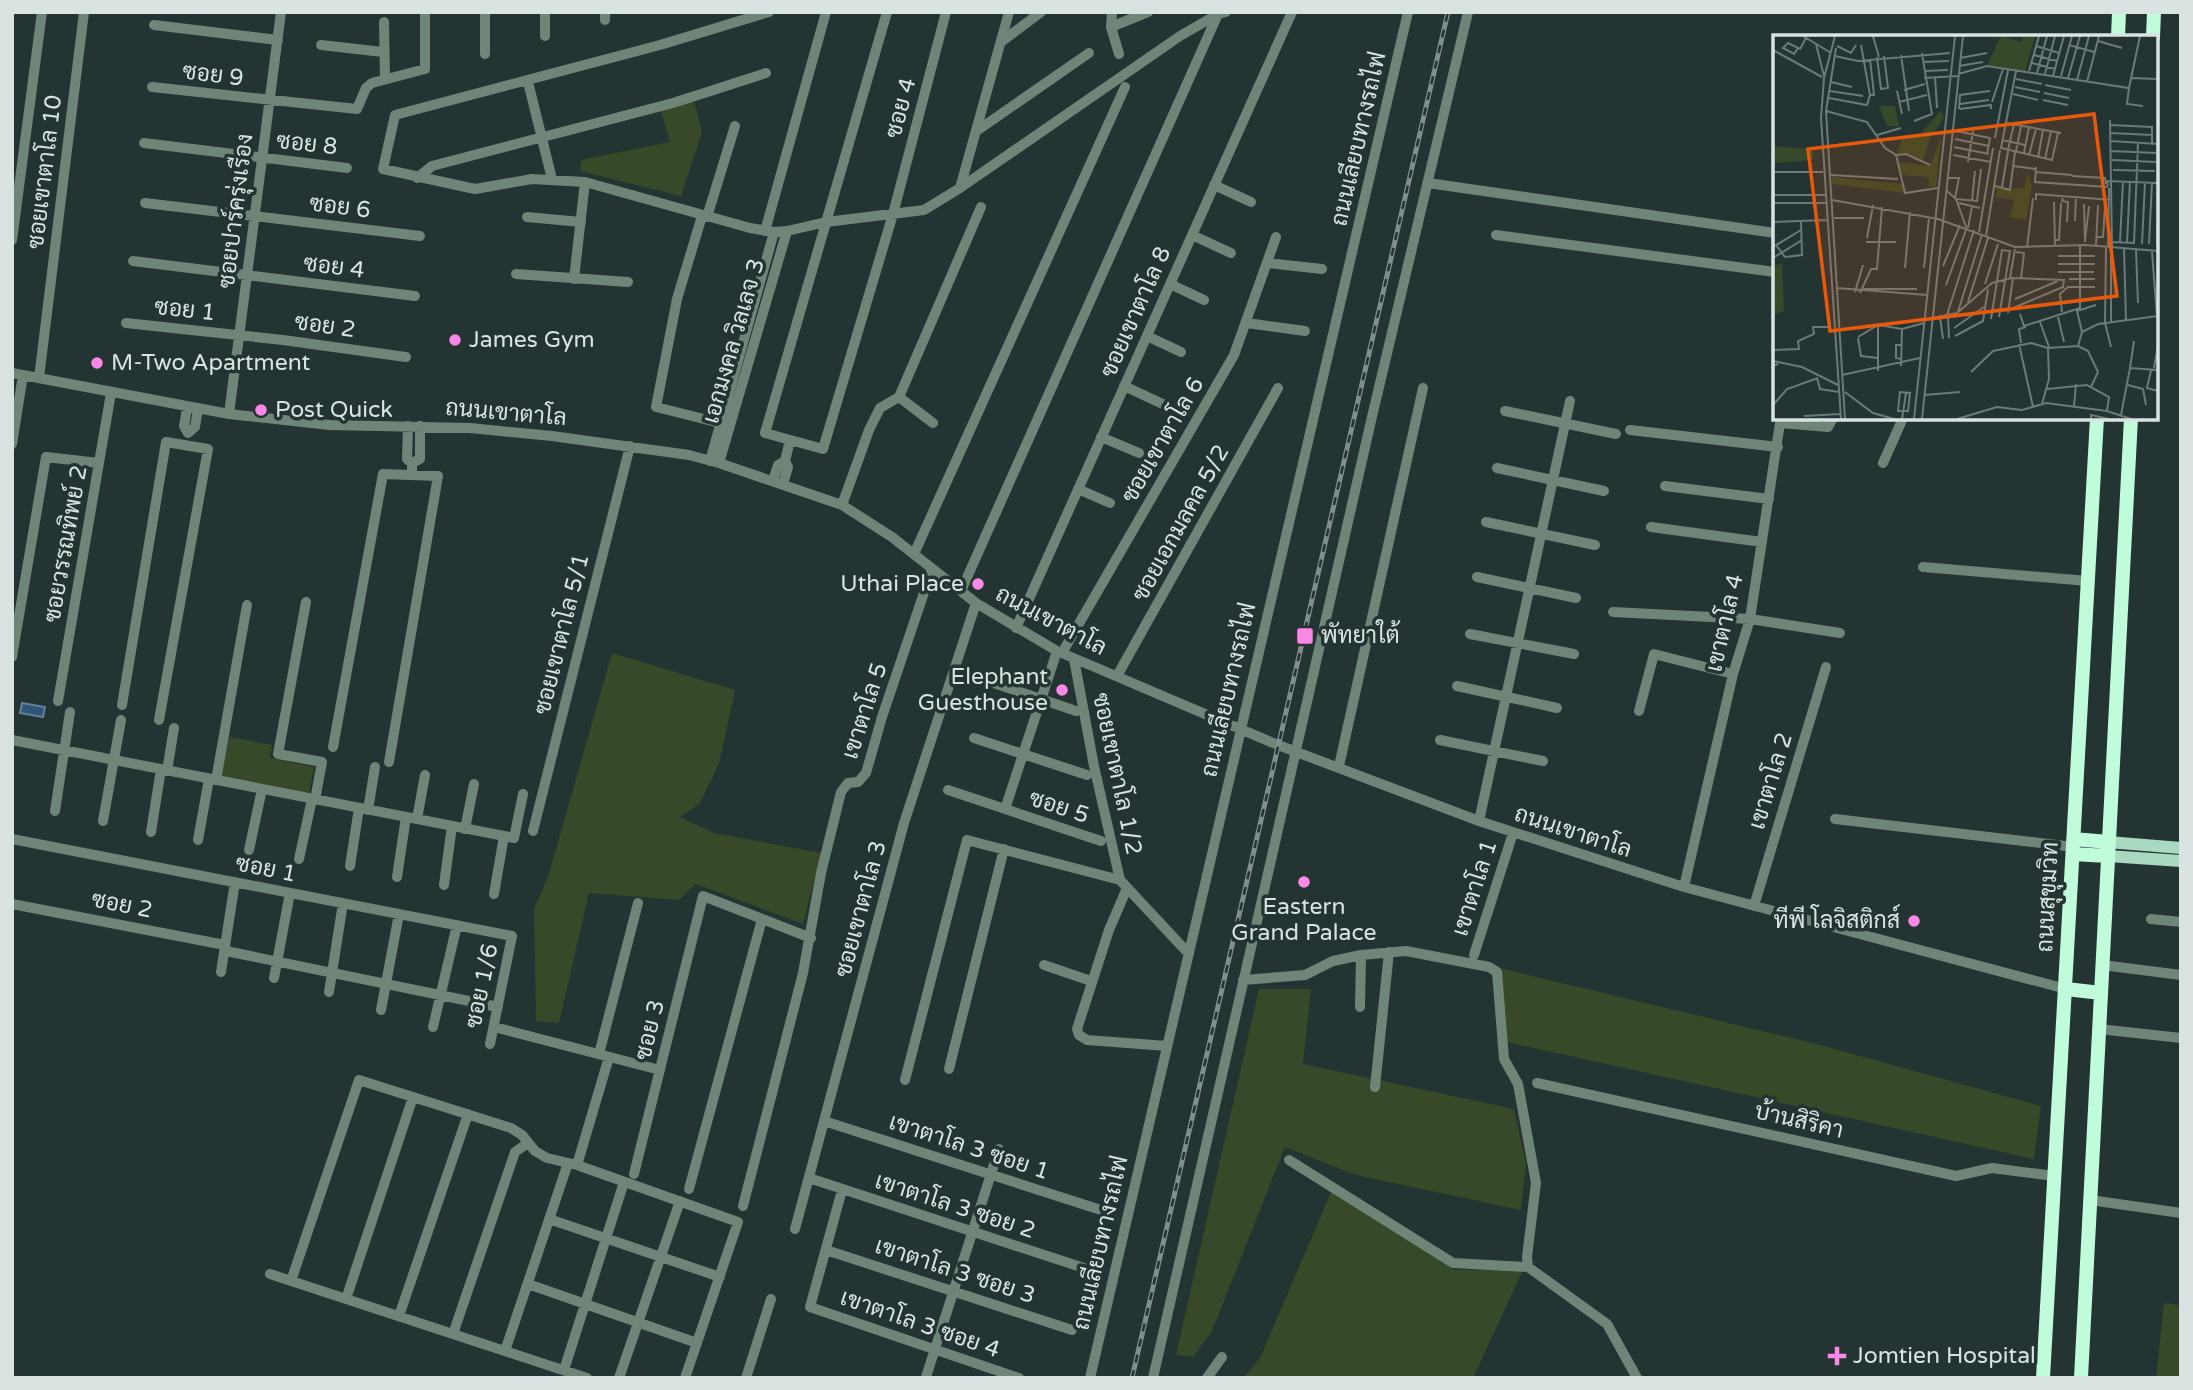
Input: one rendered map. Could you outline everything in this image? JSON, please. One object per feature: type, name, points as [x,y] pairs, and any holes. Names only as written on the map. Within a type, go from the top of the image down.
[{"type":"highway","points":[[2118,35],[2119,12]]},
{"type":"highway","points":[[2153,35],[2154,12]]},
{"type":"highway","name":"ถนนสุขุมวิท","points":[[2043,1378],[2097,420]]},
{"type":"highway","points":[[2081,1378],[2131,420]]},
{"type":"highway","points":[[2074,847],[2108,849]]},
{"type":"highway","points":[[2066,989],[2101,993]]},
{"type":"main road","points":[[2108,849],[2181,848]]},
{"type":"main road","points":[[2108,849],[2181,861]]},
{"type":"street","points":[[12,240],[42,12]]},
{"type":"street","name":"ซอยเขาตาโล 10","points":[[39,378],[84,12]]},
{"type":"street","name":"ซอยปาร์ครุ่งเรือง","points":[[229,414],[281,12]]},
{"type":"street","points":[[384,22],[385,79],[425,69],[425,12]]},
{"type":"street","points":[[485,12],[485,54]]},
{"type":"street","points":[[545,12],[545,36]]},
{"type":"street","points":[[769,12],[528,82],[395,115],[383,169],[475,189],[532,179],[585,182],[704,216],[769,231],[924,210],[1180,36],[1222,13]]},
{"type":"street","name":"เอกมงคล วิลเลจ 3","points":[[714,462],[720,423],[826,12]]},
{"type":"street","points":[[778,482],[778,465],[785,461],[790,440],[765,433],[887,12]]},
{"type":"street","name":"ซอย 4","points":[[790,440],[823,449],[893,214],[946,12]]},
{"type":"street","points":[[960,188],[1009,12]]},
{"type":"street","points":[[1001,42],[1041,12]]},
{"type":"street","points":[[1112,12],[1111,27],[1119,54]]},
{"type":"street","points":[[1111,27],[1148,12]]},
{"type":"street","name":"ซอยเขาตาโล 8","points":[[1016,628],[1292,12]]},
{"type":"street","name":"ถนนเลียบทางรถไฟ","points":[[1090,1378],[1408,12]]},
{"type":"street","points":[[1153,1378],[1468,12]]},
{"type":"street","points":[[961,591],[1222,13]]},
{"type":"street","points":[[153,25],[278,40]]},
{"type":"street","points":[[321,45],[383,52]]},
{"type":"street","points":[[978,130],[1089,53]]},
{"type":"street","points":[[417,177],[432,166],[673,103],[766,73]]},
{"type":"street","name":"ซอย 9","points":[[152,87],[357,109],[366,88],[385,79]]},
{"type":"street","points":[[528,82],[552,179]]},
{"type":"street","points":[[914,554],[1125,87]]},
{"type":"street","points":[[720,423],[656,407],[677,299],[735,126]]},
{"type":"street","name":"ซอย 8","points":[[144,143],[347,168]]},
{"type":"street","points":[[574,279],[585,182]]},
{"type":"street","points":[[1428,183],[1773,233]]},
{"type":"street","points":[[1214,185],[1251,202]]},
{"type":"street","points":[[145,203],[255,217]]},
{"type":"street","points":[[842,505],[869,430],[880,408],[899,397],[981,207]]},
{"type":"street","name":"ซอย 6","points":[[255,217],[420,236]]},
{"type":"street","points":[[527,217],[581,222]]},
{"type":"street","name":"เอกมงคล วิลเลจ 3","points":[[714,462],[787,230]]},
{"type":"street","points":[[1192,235],[1231,253]]},
{"type":"street","points":[[1496,235],[1773,272]]},
{"type":"street","name":"ซอยเขาตาโล 6","points":[[1005,809],[1041,699],[1060,652],[1234,355],[1276,237]]},
{"type":"street","points":[[133,261],[247,276]]},
{"type":"street","points":[[1267,263],[1322,270]]},
{"type":"street","points":[[516,274],[628,282]]},
{"type":"street","name":"ซอย 4","points":[[247,276],[415,296]]},
{"type":"street","points":[[1170,284],[1204,300]]},
{"type":"street","name":"ซอย 1","points":[[126,323],[240,335]]},
{"type":"street","points":[[1247,323],[1306,331]]},
{"type":"street","name":"ซอย 2","points":[[240,335],[406,357]]},
{"type":"street","points":[[1147,336],[1181,352]]},
{"type":"street","name":"ถนนเขาตาโล","points":[[12,373],[229,414],[330,425],[470,428],[630,446],[714,462],[842,505],[892,537],[976,603],[1016,628],[1074,659],[1239,729],[1479,821],[1684,887],[2066,989]]},
{"type":"street","points":[[12,444],[23,375]]},
{"type":"street","points":[[1124,386],[1167,406]]},
{"type":"street","name":"ซอยเอกมลคล 5/2","points":[[1116,676],[1278,388]]},
{"type":"street","points":[[1339,766],[1423,388]]},
{"type":"street","name":"ซอยวรรณทิพย์ 2","points":[[58,701],[111,393]]},
{"type":"street","points":[[899,397],[933,423]]},
{"type":"street","points":[[1479,821],[1570,401]]},
{"type":"street","points":[[187,445],[188,433],[184,426],[192,409]]},
{"type":"street","points":[[1505,411],[1616,434]]},
{"type":"street","name":"เขาตาโล 4","points":[[1684,887],[1733,674],[1750,619],[1780,423],[1828,427],[1832,420]]},
{"type":"street","points":[[1882,463],[1902,420]]},
{"type":"street","points":[[408,426],[407,459],[412,469]]},
{"type":"street","points":[[412,469],[420,459],[421,426]]},
{"type":"street","points":[[1630,430],[1778,447]]},
{"type":"street","points":[[1101,437],[1139,453]]},
{"type":"street","points":[[122,705],[166,442],[208,449],[159,720]]},
{"type":"street","name":"ซอยเขาตาโล 5/1","points":[[533,831],[630,446]]},
{"type":"street","points":[[12,657],[46,457],[99,463]]},
{"type":"street","points":[[1497,468],[1604,491]]},
{"type":"street","points":[[333,747],[383,474],[412,469],[438,476],[389,762]]},
{"type":"street","points":[[1665,486],[1769,499]]},
{"type":"street","points":[[1078,489],[1110,503]]},
{"type":"street","points":[[1486,522],[1595,545]]},
{"type":"street","points":[[1651,527],[1762,542]]},
{"type":"street","points":[[1923,567],[2088,581]]},
{"type":"street","name":"เขาตาโล 5","points":[[743,1206],[811,938],[821,873],[841,792],[848,783],[858,782],[866,774],[882,717],[932,569]]},
{"type":"street","points":[[1478,577],[1576,598]]},
{"type":"street","points":[[299,859],[322,762],[278,754],[306,602]]},
{"type":"street","name":"ซอยเขาตาโล 3","points":[[795,1229],[904,823],[976,603]]},
{"type":"street","points":[[198,840],[213,779],[247,605]]},
{"type":"street","points":[[1614,612],[1750,619],[1840,633]]},
{"type":"street","points":[[1470,634],[1574,654]]},
{"type":"street","points":[[1639,711],[1654,654],[1733,674]]},
{"type":"street","name":"ซอยเขาตาโล 1/2","points":[[1074,659],[1094,766],[1124,884],[1189,954]]},
{"type":"street","name":"เขาตาโล 2","points":[[1754,906],[1826,667]]},
{"type":"street","points":[[991,682],[1076,711]]},
{"type":"street","points":[[1457,687],[1557,708]]},
{"type":"street","points":[[55,811],[70,712]]},
{"type":"street","points":[[103,821],[121,720]]},
{"type":"street","points":[[150,832],[174,728]]},
{"type":"street","points":[[974,738],[1087,775]]},
{"type":"street","points":[[1440,740],[1543,761]]},
{"type":"street","points":[[13,742],[514,838],[523,794]]},
{"type":"street","points":[[350,866],[375,768]]},
{"type":"street","points":[[397,877],[425,775]]},
{"type":"street","points":[[465,829],[474,784]]},
{"type":"street","points":[[249,850],[262,789]]},
{"type":"street","points":[[948,790],[1005,809]]},
{"type":"street","name":"ซอย 5","points":[[1005,809],[1101,841]]},
{"type":"street","points":[[1835,819],[2074,847]]},
{"type":"street","points":[[444,885],[452,826]]},
{"type":"street","name":"เขาตาโล 1","points":[[1474,955],[1513,833]]},
{"type":"street","points":[[494,894],[504,836]]},
{"type":"street","name":"ซอย 1","points":[[12,839],[512,936]]},
{"type":"street","points":[[905,1080],[967,840],[1124,884],[1077,1029],[1079,1035],[1087,1040],[1167,1046]]},
{"type":"street","points":[[949,1069],[1004,849]]},
{"type":"street","points":[[221,972],[235,882]]},
{"type":"street","points":[[274,978],[290,893]]},
{"type":"street","name":"ซอย 3","points":[[634,1174],[703,896],[762,919]]},
{"type":"street","points":[[505,1351],[550,1219],[573,1164],[604,1055],[638,902]]},
{"type":"street","points":[[329,992],[344,903]]},
{"type":"street","name":"ซอย 2","points":[[12,904],[498,1007]]},
{"type":"street","points":[[381,1010],[399,914]]},
{"type":"street","points":[[689,1189],[762,919],[811,938]]},
{"type":"street","points":[[2151,919],[2181,922]]},
{"type":"street","points":[[433,1027],[457,925]]},
{"type":"street","name":"ซอย 1/6","points":[[490,1044],[512,936]]},
{"type":"street","points":[[1243,980],[1305,975],[1333,961],[1406,951],[1497,972],[1504,1059],[1518,1084],[1536,1183],[1528,1267]]},
{"type":"street","points":[[1375,1087],[1389,952]]},
{"type":"street","points":[[1360,1007],[1362,955]]},
{"type":"street","points":[[1044,965],[1091,981]]},
{"type":"street","points":[[2102,965],[2181,975]]},
{"type":"street","points":[[494,1027],[660,1070]]},
{"type":"street","points":[[2099,1029],[2181,1038]]},
{"type":"street","points":[[291,1281],[359,1080],[511,1129],[522,1135],[535,1151],[547,1157],[680,1200],[738,1222],[685,1378]]},
{"type":"street","name":"บ้านสิริคา","points":[[1537,1083],[1956,1176],[1992,1168],[2054,1176]]},
{"type":"street","points":[[346,1299],[413,1097]]},
{"type":"street","points":[[399,1316],[468,1114]]},
{"type":"street","name":"เขาตาโล 3 ซอย 1","points":[[824,1121],[1101,1210]]},
{"type":"street","points":[[453,1334],[515,1152],[528,1143]]},
{"type":"street","points":[[926,1377],[999,1149]]},
{"type":"street","points":[[1289,1160],[1453,1263],[1528,1267],[1607,1324],[1637,1378]]},
{"type":"street","name":"เขาตาโล 3 ซอย 2","points":[[809,1178],[1090,1270]]},
{"type":"street","points":[[564,1370],[624,1182]]},
{"type":"street","points":[[826,1250],[842,1190]]},
{"type":"street","points":[[619,1378],[680,1200]]},
{"type":"street","points":[[2090,1200],[2181,1213]]},
{"type":"street","points":[[550,1219],[720,1277]]},
{"type":"street","name":"เขาตาโล 3 ซอย 3","points":[[826,1250],[1072,1330]]},
{"type":"street","name":"เขาตาโล 3 ซอย 4","points":[[826,1250],[810,1307],[1019,1378]]},
{"type":"street","points":[[270,1274],[587,1378]]},
{"type":"street","points":[[528,1284],[697,1343]]},
{"type":"street","points":[[746,1378],[771,1300]]},
{"type":"street","points":[[1207,1378],[1222,1357]]},
{"type":"green space","points":[[694,101],[702,132],[681,196],[580,171],[581,160],[670,142],[661,111]]},
{"type":"green space","points":[[612,653],[735,690],[719,764],[699,804],[680,817],[714,833],[821,853],[803,924],[696,884],[679,900],[589,893],[559,1023],[536,1021],[534,909],[548,877]]},
{"type":"green space","points":[[229,737],[272,745],[270,758],[314,767],[309,793],[221,776]]},
{"type":"green space","points":[[1499,968],[1817,1044],[2041,1106],[2034,1159],[1507,1042]]},
{"type":"green space","points":[[1259,989],[1311,989],[1303,1064],[1514,1109],[1526,1164],[1521,1210],[1356,1175],[1285,1147],[1212,1331],[1193,1357],[1176,1355]]},
{"type":"green space","points":[[1332,1190],[1454,1270],[1523,1270],[1473,1378],[1243,1378],[1260,1358]]},
{"type":"green space","points":[[2164,1303],[2181,1305],[2181,1378],[2156,1378]]},
{"type":"water","points":[[22,703],[45,707],[43,717],[20,713]]},
{"type":"railway","points":[[1132,1378],[1448,12]]},
{"type":"place","name":"James Gym","points":[[455,340]]},
{"type":"place","name":"M-Two Apartment","points":[[97,363]]},
{"type":"place","name":"Post Quick","points":[[261,410]]},
{"type":"place","name":"Uthai Place","points":[[978,584]]},
{"type":"place","name":"พัทยาใต้","points":[[1305,636]]},
{"type":"place","name":"Elephant Guesthouse","points":[[1062,690]]},
{"type":"place","name":"Eastern Grand Palace","points":[[1304,882]]},
{"type":"place","name":"ทีพี โลจิสติกส์","points":[[1914,921]]},
{"type":"place","name":"Jomtien Hospital","points":[[1837,1356]]}]
